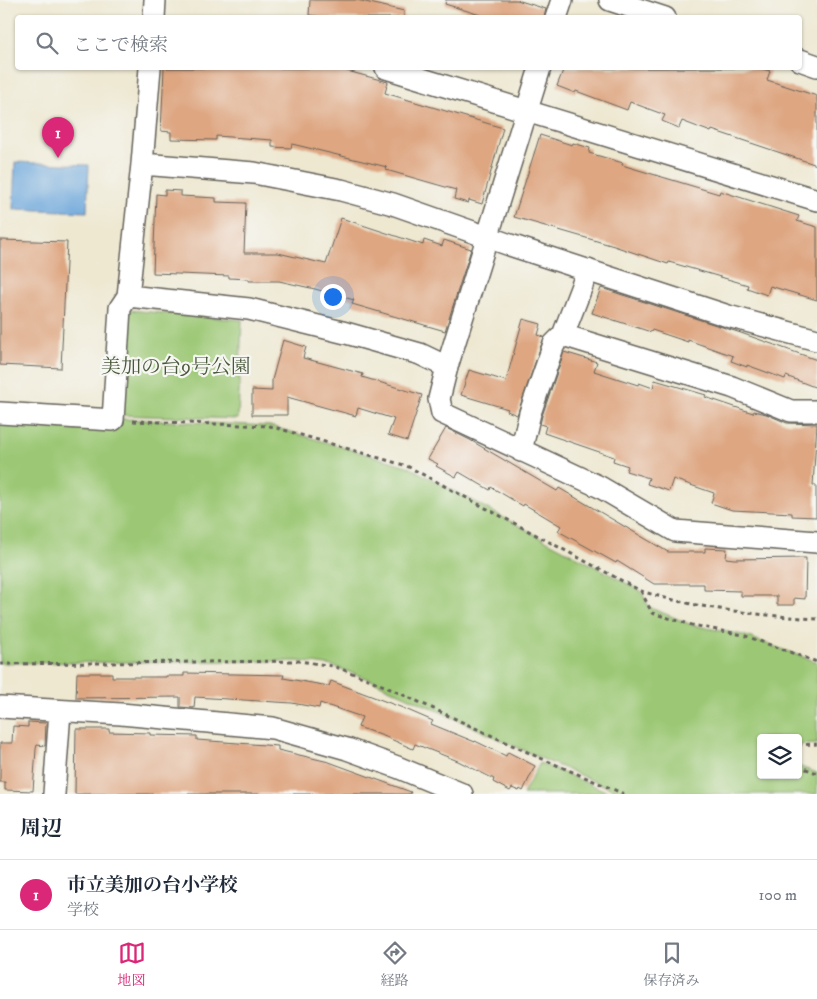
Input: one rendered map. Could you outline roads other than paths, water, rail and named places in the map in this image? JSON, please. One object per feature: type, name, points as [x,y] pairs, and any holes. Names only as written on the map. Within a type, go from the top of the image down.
[{"type":"street","points":[[154,15],[155,0]]},
{"type":"street","points":[[557,15],[562,0]]},
{"type":"street","points":[[610,0],[656,15]]},
{"type":"street","points":[[802,61],[817,66]]},
{"type":"street","points":[[0,413],[113,420],[120,308],[128,296],[150,70]]},
{"type":"street","points":[[393,70],[817,200]]},
{"type":"street","points":[[539,70],[447,367],[439,399],[442,413],[600,487],[675,531],[817,542]]},
{"type":"street","points":[[142,164],[254,173],[340,190],[393,204],[728,316],[817,340]]},
{"type":"street","points":[[520,451],[530,413],[554,344],[563,335],[588,270]]},
{"type":"street","points":[[128,296],[249,310],[346,333],[411,351],[447,367]]},
{"type":"street","points":[[563,335],[732,387],[791,411],[817,411]]},
{"type":"street","points":[[0,707],[121,714],[273,728],[348,749],[462,794]]},
{"type":"street","points":[[54,794],[60,711]]},
{"type":"water","points":[[15,162],[89,165],[87,212],[13,209]]},
{"type":"place","name":"市立美加の台小学校","points":[[58,158]]},
{"type":"park label","name":"美加の台9号公園","points":[[176,366]]}]
